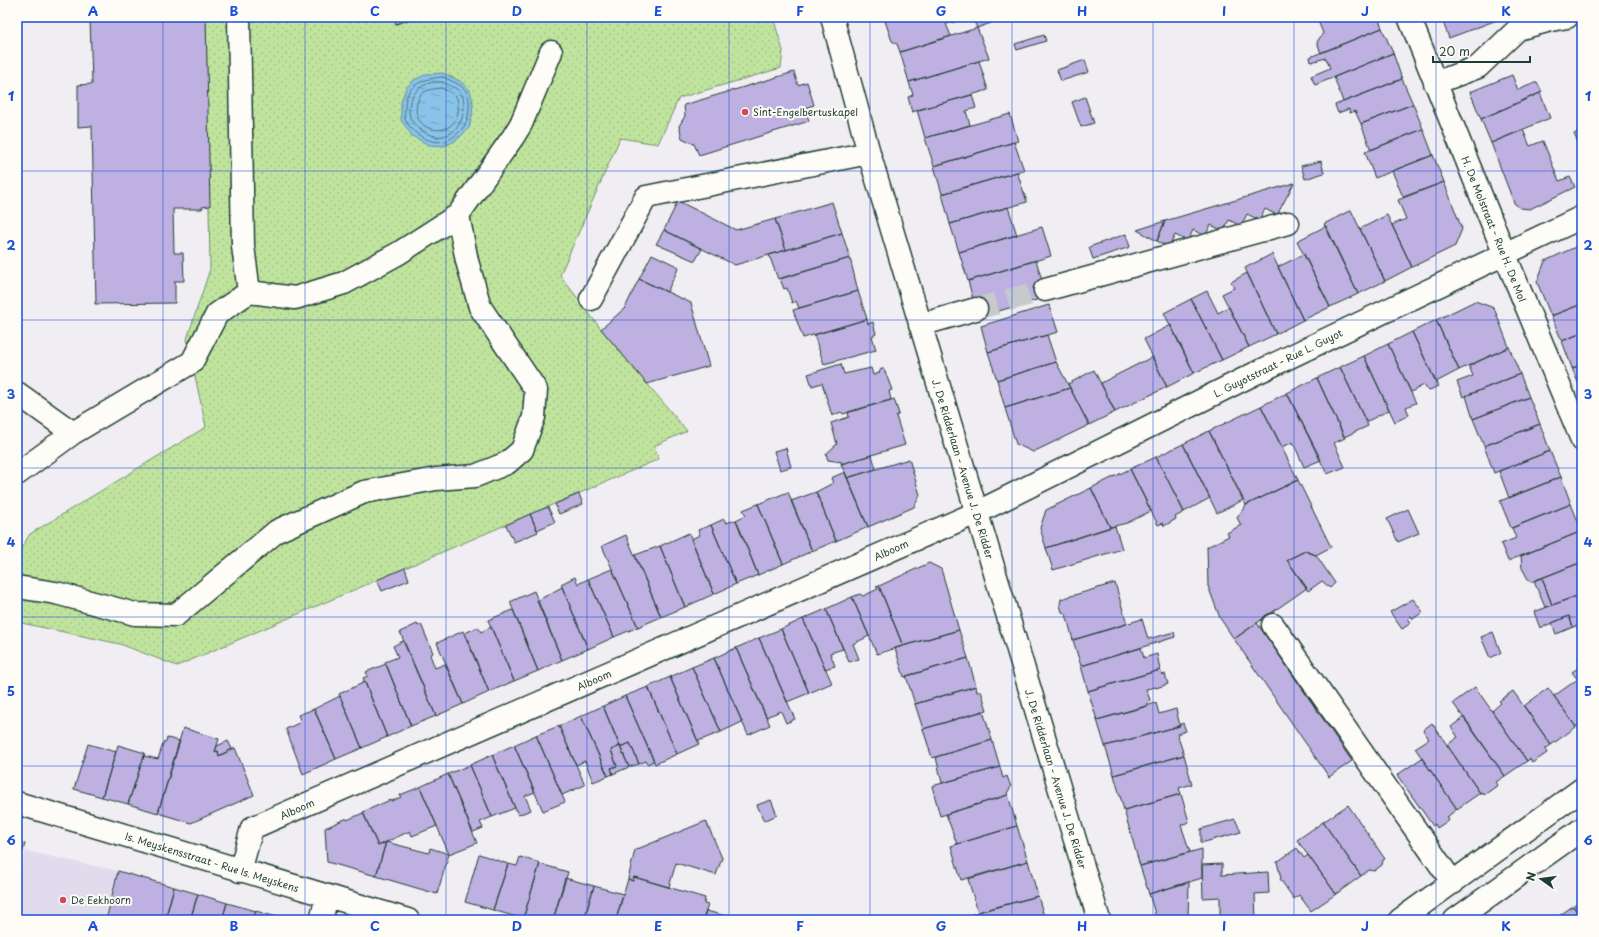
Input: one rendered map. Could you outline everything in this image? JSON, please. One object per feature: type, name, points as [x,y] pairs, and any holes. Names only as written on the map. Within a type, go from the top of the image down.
[{"type":"street","points":[[240,17],[244,246],[248,292]]},
{"type":"street","name":"J. De Ridderlaan - Avenue J. De Ridder","points":[[832,17],[869,153],[1099,920]]},
{"type":"street","name":"H. De Molstraat - Rue H. De Mol","points":[[1409,17],[1505,255],[1582,440]]},
{"type":"street","points":[[1435,83],[1478,67],[1518,29],[1567,17]]},
{"type":"street","points":[[17,474],[73,433],[192,362],[217,314],[248,292],[295,298],[344,283],[399,253],[458,215],[521,124],[551,52]]},
{"type":"street","points":[[591,299],[646,197],[869,153]]},
{"type":"street","points":[[17,588],[56,593],[136,614],[176,615],[277,531],[364,492],[436,480],[475,476],[507,464],[522,450],[534,417],[536,390],[480,308],[467,261],[458,215]]},
{"type":"street","name":"L. Guyotstraat - Rue L. Guyot","points":[[976,513],[1252,375],[1582,217]]},
{"type":"street","points":[[1045,290],[1288,222]]},
{"type":"street","points":[[920,324],[976,309]]},
{"type":"street","points":[[17,393],[73,433]]},
{"type":"street","name":"Alboom","points":[[240,871],[252,828],[976,513]]},
{"type":"street","points":[[1274,625],[1453,883]]},
{"type":"street","points":[[1400,920],[1582,789]]},
{"type":"street","name":"Is. Meyskensstraat - Rue Is. Meyskens","points":[[17,804],[408,920]]},
{"type":"street","points":[[1455,920],[1582,829]]},
{"type":"street","points":[[321,920],[327,896]]},
{"type":"shaded area","name":"De Eekhoorn","points":[[26,851],[118,871],[104,920],[17,920],[17,879]]},
{"type":"green space","points":[[206,17],[394,17],[396,24],[417,17],[773,17],[783,51],[781,68],[679,98],[658,144],[620,138],[560,275],[601,329],[687,431],[654,446],[659,459],[177,666],[120,644],[17,622],[17,555],[30,534],[206,427],[187,339],[210,269]]},
{"type":"water","points":[[443,73],[460,81],[470,90],[473,102],[472,116],[469,128],[458,139],[445,146],[429,145],[412,136],[401,120],[401,102],[406,88],[414,80],[427,74]]},
{"type":"building","points":[[90,17],[206,17],[210,206],[202,207],[202,209],[173,209],[174,253],[183,253],[184,281],[175,281],[175,303],[95,304],[92,126],[78,127],[78,85],[92,84]]},
{"type":"building","points":[[394,17],[417,17],[396,24]]},
{"type":"building","points":[[898,17],[956,17],[958,21],[946,24],[951,36],[900,52],[897,44],[892,41],[885,21]]},
{"type":"building","points":[[972,17],[1005,17],[1005,18],[977,28]]},
{"type":"building","points":[[1328,17],[1378,17],[1382,28],[1321,53],[1317,42],[1323,33],[1318,21]]},
{"type":"building","points":[[1441,17],[1505,17],[1449,38]]},
{"type":"building","points":[[977,28],[989,58],[909,82],[900,52]]},
{"type":"building","points":[[1382,28],[1393,53],[1315,85],[1311,76],[1330,68],[1326,58],[1311,62],[1310,57]]},
{"type":"building","points":[[1044,35],[1046,41],[1017,50],[1015,44]]},
{"type":"building","points":[[1393,53],[1402,79],[1343,102],[1334,77]]},
{"type":"building","points":[[1085,60],[1089,72],[1061,81],[1057,70]]},
{"type":"building","points":[[979,61],[988,90],[912,112],[908,97],[913,95],[909,82]]},
{"type":"building","name":"Sint-Engelbertuskapel","points":[[794,72],[798,85],[807,82],[814,105],[805,108],[809,121],[699,155],[694,144],[682,138],[679,126],[685,116],[684,105]]},
{"type":"building","points":[[1512,75],[1518,90],[1537,82],[1542,92],[1481,119],[1470,92]]},
{"type":"building","points":[[1402,79],[1413,104],[1361,124],[1355,111],[1350,113],[1349,109],[1338,113],[1335,105]]},
{"type":"building","points":[[1540,93],[1550,118],[1491,143],[1481,119]]},
{"type":"building","points":[[972,95],[976,108],[966,111],[970,125],[925,138],[917,110]]},
{"type":"building","points":[[1085,97],[1094,123],[1081,127],[1072,102]]},
{"type":"building","points":[[1413,104],[1423,129],[1371,150],[1361,124]]},
{"type":"building","points":[[1010,114],[1018,141],[934,166],[925,138]]},
{"type":"building","points":[[1423,129],[1433,155],[1375,178],[1365,152]]},
{"type":"building","points":[[1523,130],[1530,146],[1543,141],[1559,181],[1570,177],[1575,187],[1530,209],[1520,208],[1514,203],[1491,143]]},
{"type":"building","points":[[1582,130],[1582,150],[1574,134]]},
{"type":"building","points":[[1014,142],[1024,170],[942,194],[934,166]]},
{"type":"building","points":[[1433,155],[1444,182],[1403,197],[1392,171]]},
{"type":"building","points":[[1321,161],[1324,173],[1305,179],[1301,166]]},
{"type":"building","points":[[1017,172],[1027,202],[950,224],[942,194]]},
{"type":"building","points":[[1444,182],[1462,229],[1455,246],[1412,267],[1392,225],[1406,219],[1398,200]]},
{"type":"building","points":[[1294,183],[1277,215],[1265,209],[1259,220],[1247,214],[1241,226],[1229,220],[1223,231],[1211,225],[1205,236],[1193,230],[1188,241],[1175,235],[1169,247],[1157,241],[1165,221]]},
{"type":"building","points":[[678,201],[736,230],[775,219],[786,250],[735,265],[664,230]]},
{"type":"building","points":[[832,202],[842,233],[786,250],[775,219]]},
{"type":"building","points":[[1008,207],[1017,235],[959,252],[950,224]]},
{"type":"building","points":[[1351,210],[1385,281],[1358,294],[1324,224]]},
{"type":"building","points":[[1387,215],[1412,267],[1385,281],[1360,229]]},
{"type":"building","points":[[1165,221],[1157,241],[1137,230]]},
{"type":"building","points":[[1326,226],[1358,294],[1330,307],[1297,241]]},
{"type":"building","points":[[1042,227],[1051,256],[968,281],[959,252]]},
{"type":"building","points":[[664,230],[702,249],[695,261],[656,244]]},
{"type":"building","points":[[842,233],[850,258],[778,279],[769,255]]},
{"type":"building","points":[[1126,234],[1130,247],[1093,259],[1089,247]]},
{"type":"building","points":[[1582,244],[1582,304],[1551,316],[1537,282],[1545,261]]},
{"type":"building","points":[[652,254],[679,267],[667,292],[639,279]]},
{"type":"building","points":[[1272,254],[1303,320],[1276,334],[1245,268]]},
{"type":"building","points":[[1304,254],[1330,307],[1303,320],[1278,267]]},
{"type":"building","points":[[850,258],[858,291],[799,308],[796,301],[792,303],[787,288],[784,289],[780,279]]},
{"type":"building","points":[[1036,260],[1047,297],[978,317],[968,281]]},
{"type":"building","points":[[1247,273],[1276,334],[1249,347],[1222,294],[1234,288],[1231,282]]},
{"type":"building","points":[[639,279],[691,303],[709,366],[647,384],[601,329],[625,308]]},
{"type":"building","points":[[858,291],[867,319],[803,338],[793,310]]},
{"type":"building","points":[[1207,291],[1218,313],[1229,307],[1249,347],[1222,360],[1191,299]]},
{"type":"building","points":[[1191,299],[1222,360],[1194,373],[1164,313]]},
{"type":"building","points":[[1475,301],[1494,308],[1509,347],[1459,370],[1436,320]]},
{"type":"building","points":[[1582,304],[1582,333],[1562,341],[1551,316]]},
{"type":"building","points":[[1049,305],[1058,332],[988,352],[981,326]]},
{"type":"building","points":[[867,319],[868,324],[873,322],[876,334],[872,336],[876,350],[824,364],[814,335]]},
{"type":"building","points":[[1436,320],[1459,370],[1436,382],[1412,332]]},
{"type":"building","points":[[1171,325],[1194,373],[1167,387],[1144,339]]},
{"type":"building","points":[[1412,332],[1438,386],[1428,391],[1424,385],[1411,392],[1388,344]]},
{"type":"building","points":[[1582,333],[1582,365],[1572,368],[1562,341]]},
{"type":"building","points":[[1047,335],[1056,362],[997,380],[988,352]]},
{"type":"building","points":[[1388,344],[1416,403],[1406,407],[1409,415],[1395,422],[1364,356]]},
{"type":"building","points":[[1509,347],[1520,374],[1463,397],[1457,382],[1473,376],[1469,366]]},
{"type":"building","points":[[1364,356],[1389,410],[1366,422],[1340,367]]},
{"type":"building","points":[[1152,357],[1167,387],[1115,412],[1101,383]]},
{"type":"building","points":[[1056,362],[1070,388],[1005,408],[997,380]]},
{"type":"building","points":[[841,364],[844,374],[871,368],[873,375],[879,373],[881,369],[884,369],[892,390],[889,391],[891,400],[843,414],[841,412],[832,416],[822,383],[812,386],[808,374]]},
{"type":"building","points":[[1582,365],[1582,392],[1572,368]]},
{"type":"building","points":[[1340,367],[1368,426],[1344,437],[1317,378]]},
{"type":"building","points":[[1094,370],[1115,412],[1089,425],[1068,384]]},
{"type":"building","points":[[1520,374],[1529,397],[1473,419],[1466,396]]},
{"type":"building","points":[[1317,378],[1345,438],[1334,443],[1345,467],[1327,474],[1287,393]]},
{"type":"building","points":[[1070,388],[1089,425],[1033,452],[1016,444],[1005,408]]},
{"type":"building","points":[[1287,393],[1321,460],[1304,467],[1293,442],[1282,447],[1261,406]]},
{"type":"building","points":[[1529,397],[1540,424],[1484,446],[1473,419]]},
{"type":"building","points":[[894,399],[899,414],[896,416],[905,445],[841,464],[842,462],[828,460],[826,454],[837,444],[831,423],[849,417],[848,412]]},
{"type":"building","points":[[1261,406],[1298,480],[1246,505],[1209,431]]},
{"type":"building","points":[[1540,424],[1550,451],[1494,473],[1484,446]]},
{"type":"building","points":[[1209,431],[1243,500],[1217,513],[1183,444]]},
{"type":"building","points":[[1183,444],[1210,498],[1184,512],[1156,457]]},
{"type":"building","points":[[786,448],[791,467],[780,470],[774,451]]},
{"type":"building","points":[[1550,451],[1561,477],[1509,498],[1499,471]]},
{"type":"building","points":[[872,455],[876,469],[847,478],[841,464]]},
{"type":"building","points":[[1156,457],[1184,512],[1164,526],[1163,523],[1158,525],[1130,469]]},
{"type":"building","points":[[909,459],[920,495],[914,507],[868,527],[847,478]]},
{"type":"building","points":[[1130,469],[1151,511],[1127,523],[1110,527],[1091,488]]},
{"type":"building","points":[[845,472],[868,527],[836,541],[816,492],[833,483],[831,478]]},
{"type":"building","points":[[1561,477],[1571,504],[1511,528],[1500,501]]},
{"type":"building","points":[[1298,480],[1331,547],[1316,555],[1305,551],[1287,560],[1307,588],[1234,639],[1220,618],[1208,586],[1207,547],[1229,536],[1227,533],[1241,525],[1237,518],[1246,505]]},
{"type":"building","points":[[1091,488],[1110,527],[1046,548],[1040,528],[1046,510]]},
{"type":"building","points":[[788,492],[812,551],[783,564],[758,504]]},
{"type":"building","points":[[816,492],[836,541],[812,551],[791,501]]},
{"type":"building","points":[[579,494],[583,504],[559,514],[555,504]]},
{"type":"building","points":[[758,504],[783,564],[758,575],[736,520],[746,515],[743,510]]},
{"type":"building","points":[[1571,504],[1582,531],[1508,561],[1501,544],[1516,538],[1512,528]]},
{"type":"building","points":[[548,507],[555,522],[537,530],[530,514]]},
{"type":"building","points":[[1408,509],[1419,533],[1398,542],[1387,519]]},
{"type":"building","points":[[530,514],[538,532],[514,542],[506,525]]},
{"type":"building","points":[[724,519],[726,523],[736,520],[758,575],[736,584],[711,525]]},
{"type":"building","points":[[711,525],[736,584],[714,594],[691,539],[700,535],[698,530]]},
{"type":"building","points":[[1115,526],[1122,549],[1053,570],[1046,548]]},
{"type":"building","points":[[1582,531],[1582,562],[1531,582],[1529,581],[1522,568],[1521,556]]},
{"type":"building","points":[[689,533],[714,594],[685,607],[660,546]]},
{"type":"building","points":[[626,535],[661,617],[638,627],[602,546]]},
{"type":"building","points":[[660,546],[685,607],[661,617],[635,555]]},
{"type":"building","points":[[1305,551],[1316,555],[1335,583],[1330,588],[1322,581],[1308,591],[1287,560]]},
{"type":"building","points":[[1582,562],[1582,594],[1552,605],[1542,578]]},
{"type":"building","points":[[929,563],[941,569],[959,630],[903,646],[879,586]]},
{"type":"building","points":[[405,568],[409,580],[382,591],[377,580]]},
{"type":"building","points":[[612,569],[638,627],[614,637],[588,579]]},
{"type":"building","points":[[575,577],[578,584],[588,579],[614,637],[588,649],[561,584]]},
{"type":"building","points":[[1542,578],[1552,605],[1545,607],[1535,584],[1535,580]]},
{"type":"building","points":[[1115,583],[1127,624],[1073,640],[1066,614],[1062,612],[1060,605],[1061,599]]},
{"type":"building","points":[[879,586],[903,646],[877,654],[852,597],[860,594],[863,596],[878,589],[876,587]]},
{"type":"building","points":[[562,587],[588,649],[562,660],[537,601]]},
{"type":"building","points":[[534,591],[562,660],[538,671],[510,602]]},
{"type":"building","points":[[1582,594],[1582,624],[1573,627],[1569,616],[1540,628],[1534,612]]},
{"type":"building","points":[[852,597],[869,636],[853,644],[859,659],[849,662],[826,609]]},
{"type":"building","points":[[1413,599],[1423,612],[1413,619],[1411,616],[1408,618],[1411,623],[1402,629],[1390,612]]},
{"type":"building","points":[[826,609],[843,649],[830,653],[835,666],[825,669],[803,619]]},
{"type":"building","points":[[513,610],[538,671],[514,681],[488,620]]},
{"type":"building","points":[[1569,616],[1573,627],[1556,634],[1552,623]]},
{"type":"building","points":[[803,619],[832,683],[809,693],[781,629]]},
{"type":"building","points":[[1142,619],[1148,639],[1174,632],[1175,637],[1081,666],[1073,640]]},
{"type":"building","points":[[1257,623],[1352,761],[1329,777],[1234,639]]},
{"type":"building","points":[[417,624],[418,626],[421,624],[433,653],[430,655],[435,668],[445,664],[463,704],[436,716],[400,632]]},
{"type":"building","points":[[1582,624],[1582,639],[1577,626]]},
{"type":"building","points":[[478,627],[481,632],[491,627],[514,681],[489,692],[465,633]]},
{"type":"building","points":[[781,629],[809,693],[787,702],[759,638]]},
{"type":"building","points":[[959,630],[968,658],[904,677],[895,648]]},
{"type":"building","points":[[463,631],[489,692],[463,704],[437,643]]},
{"type":"building","points":[[1493,632],[1501,653],[1490,658],[1481,637]]},
{"type":"building","points":[[759,638],[795,719],[786,723],[781,711],[766,717],[736,648]]},
{"type":"building","points":[[403,641],[436,716],[411,726],[385,662],[398,657],[393,646]]},
{"type":"building","points":[[736,648],[770,725],[748,735],[714,658]]},
{"type":"building","points":[[1141,648],[1144,658],[1157,654],[1160,670],[1088,691],[1081,666]]},
{"type":"building","points":[[1582,655],[1582,685],[1572,672],[1581,666],[1578,657]]},
{"type":"building","points":[[714,658],[742,722],[721,732],[692,667]]},
{"type":"building","points":[[968,658],[976,686],[915,704],[906,676]]},
{"type":"building","points":[[386,664],[411,726],[387,737],[363,678],[368,676],[366,672]]},
{"type":"building","points":[[692,667],[721,732],[698,741],[670,677]]},
{"type":"building","points":[[1160,670],[1162,675],[1165,674],[1168,684],[1156,688],[1146,689],[1150,700],[1147,704],[1148,706],[1097,720],[1088,691]]},
{"type":"building","points":[[670,677],[699,744],[677,754],[648,687]]},
{"type":"building","points":[[1578,679],[1582,685],[1582,723],[1576,727],[1554,696]]},
{"type":"building","points":[[365,682],[387,737],[362,748],[339,694]]},
{"type":"building","points":[[976,686],[977,692],[981,691],[987,710],[923,729],[915,704]]},
{"type":"building","points":[[648,687],[677,754],[655,764],[625,696]]},
{"type":"building","points":[[1475,687],[1527,761],[1505,776],[1453,703]]},
{"type":"building","points":[[1548,688],[1576,727],[1551,745],[1524,706]]},
{"type":"building","points":[[1513,691],[1551,745],[1545,749],[1547,753],[1532,763],[1530,759],[1527,761],[1492,711],[1501,703],[1499,701]]},
{"type":"building","points":[[340,696],[362,748],[336,759],[314,709]]},
{"type":"building","points":[[625,696],[654,761],[647,764],[646,761],[639,764],[630,743],[620,747],[603,706]]},
{"type":"building","points":[[1156,703],[1159,714],[1176,709],[1180,726],[1105,746],[1097,720]]},
{"type":"building","points":[[603,706],[620,746],[611,750],[617,766],[611,768],[613,774],[608,776],[581,716]]},
{"type":"building","points":[[314,709],[336,759],[303,774],[286,729],[301,722],[298,715]]},
{"type":"building","points":[[983,711],[992,740],[932,758],[923,729]]},
{"type":"building","points":[[581,716],[608,776],[593,782],[585,761],[576,765],[559,726]]},
{"type":"building","points":[[1464,717],[1505,776],[1496,782],[1498,785],[1484,795],[1482,792],[1480,793],[1447,745],[1458,737],[1451,727]]},
{"type":"building","points":[[1183,723],[1186,731],[1177,734],[1184,755],[1114,775],[1105,746],[1176,727]]},
{"type":"building","points":[[1432,723],[1480,793],[1457,809],[1415,748],[1429,739],[1423,730]]},
{"type":"building","points":[[559,726],[585,785],[562,795],[536,735]]},
{"type":"building","points":[[183,728],[219,739],[215,752],[218,751],[219,756],[235,748],[254,795],[191,823],[158,813]]},
{"type":"building","points":[[536,735],[565,802],[543,811],[514,745]]},
{"type":"building","points":[[167,738],[180,741],[158,813],[128,804],[144,756],[158,759],[164,741],[166,742]]},
{"type":"building","points":[[992,740],[1000,767],[942,783],[936,757]]},
{"type":"building","points":[[228,741],[232,749],[219,756],[218,751],[215,752],[217,746]]},
{"type":"building","points":[[630,743],[639,764],[629,767],[620,747]]},
{"type":"building","points":[[88,744],[116,752],[102,797],[74,789]]},
{"type":"building","points":[[118,745],[145,753],[128,804],[102,797]]},
{"type":"building","points":[[514,745],[535,792],[525,796],[531,810],[518,815],[492,755]]},
{"type":"building","points":[[620,746],[629,767],[613,774],[611,768],[617,766],[611,750]]},
{"type":"building","points":[[492,755],[515,808],[492,817],[470,765]]},
{"type":"building","points":[[1184,755],[1192,784],[1179,788],[1181,794],[1124,810],[1114,775]]},
{"type":"building","points":[[1422,758],[1457,809],[1447,817],[1449,820],[1437,828],[1435,824],[1433,826],[1397,775]]},
{"type":"building","points":[[470,765],[492,817],[480,822],[483,828],[473,832],[448,774]]},
{"type":"building","points":[[1000,767],[1003,778],[1007,776],[1011,787],[1007,793],[1008,795],[940,816],[932,786]]},
{"type":"building","points":[[448,774],[477,843],[449,854],[420,787]]},
{"type":"building","points":[[420,787],[437,826],[412,836],[410,831],[378,846],[363,812],[390,800],[392,801],[401,797],[400,795]]},
{"type":"building","points":[[1181,794],[1189,822],[1181,825],[1190,852],[1140,866],[1124,810]]},
{"type":"building","points":[[1008,795],[1017,826],[957,844],[946,814]]},
{"type":"building","points":[[771,800],[777,815],[764,821],[757,805]]},
{"type":"building","points":[[1348,805],[1385,859],[1383,860],[1382,865],[1374,871],[1369,870],[1361,876],[1323,822]]},
{"type":"building","points":[[363,813],[378,846],[386,842],[376,876],[327,862],[325,828]]},
{"type":"building","points":[[1235,819],[1241,832],[1201,843],[1201,829]]},
{"type":"building","points":[[706,821],[722,858],[716,875],[676,863],[669,887],[634,877],[633,881],[628,879],[635,850]]},
{"type":"building","points":[[1323,822],[1361,876],[1336,894],[1297,840]]},
{"type":"building","points":[[1017,826],[1028,861],[961,880],[951,846]]},
{"type":"building","points":[[17,841],[25,844],[17,871]]},
{"type":"building","points":[[386,842],[429,853],[430,848],[449,854],[437,894],[376,876]]},
{"type":"building","points":[[1297,848],[1304,858],[1308,855],[1336,894],[1311,911],[1299,895],[1294,899],[1280,879],[1277,862]]},
{"type":"building","points":[[1202,849],[1202,878],[1149,894],[1140,866]]},
{"type":"building","points":[[479,854],[508,864],[493,910],[465,902]]},
{"type":"building","points":[[520,857],[540,863],[523,919],[493,910],[508,864],[517,866]]},
{"type":"building","points":[[1028,861],[1038,896],[978,912],[968,879]]},
{"type":"building","points":[[540,864],[568,872],[553,920],[526,920],[523,919]]},
{"type":"building","points":[[1222,864],[1222,875],[1268,872],[1269,893],[1255,894],[1256,920],[1220,920],[1220,897],[1203,898],[1202,865]]},
{"type":"building","points":[[118,871],[174,887],[165,920],[106,920]]},
{"type":"building","points":[[634,877],[705,898],[704,904],[708,905],[703,920],[616,920],[628,879],[633,881]]},
{"type":"building","points":[[565,878],[594,886],[584,920],[553,920]]},
{"type":"building","points":[[1189,882],[1188,920],[1157,920],[1149,894]]},
{"type":"building","points":[[594,886],[623,894],[616,920],[584,920]]},
{"type":"building","points":[[174,887],[198,894],[190,920],[165,920]]},
{"type":"building","points":[[1582,888],[1582,899],[1580,894]]},
{"type":"building","points":[[198,894],[227,903],[222,920],[190,920]]},
{"type":"building","points":[[1038,896],[1045,920],[970,920],[968,916],[978,912]]},
{"type":"building","points":[[1582,900],[1582,918],[1573,906]]},
{"type":"building","points":[[227,903],[256,911],[253,920],[222,920]]},
{"type":"building","points":[[1573,906],[1582,920],[1553,920]]},
{"type":"building","points":[[256,911],[280,918],[280,920],[253,920]]},
{"type":"building","points":[[706,911],[734,918],[733,920],[703,920]]},
{"type":"tunnel","points":[[976,309],[1045,290]]},
{"type":"place","name":"Sint-Engelbertuskapel","points":[[745,112]]},
{"type":"place","name":"De Eekhoorn","points":[[63,900]]}]
